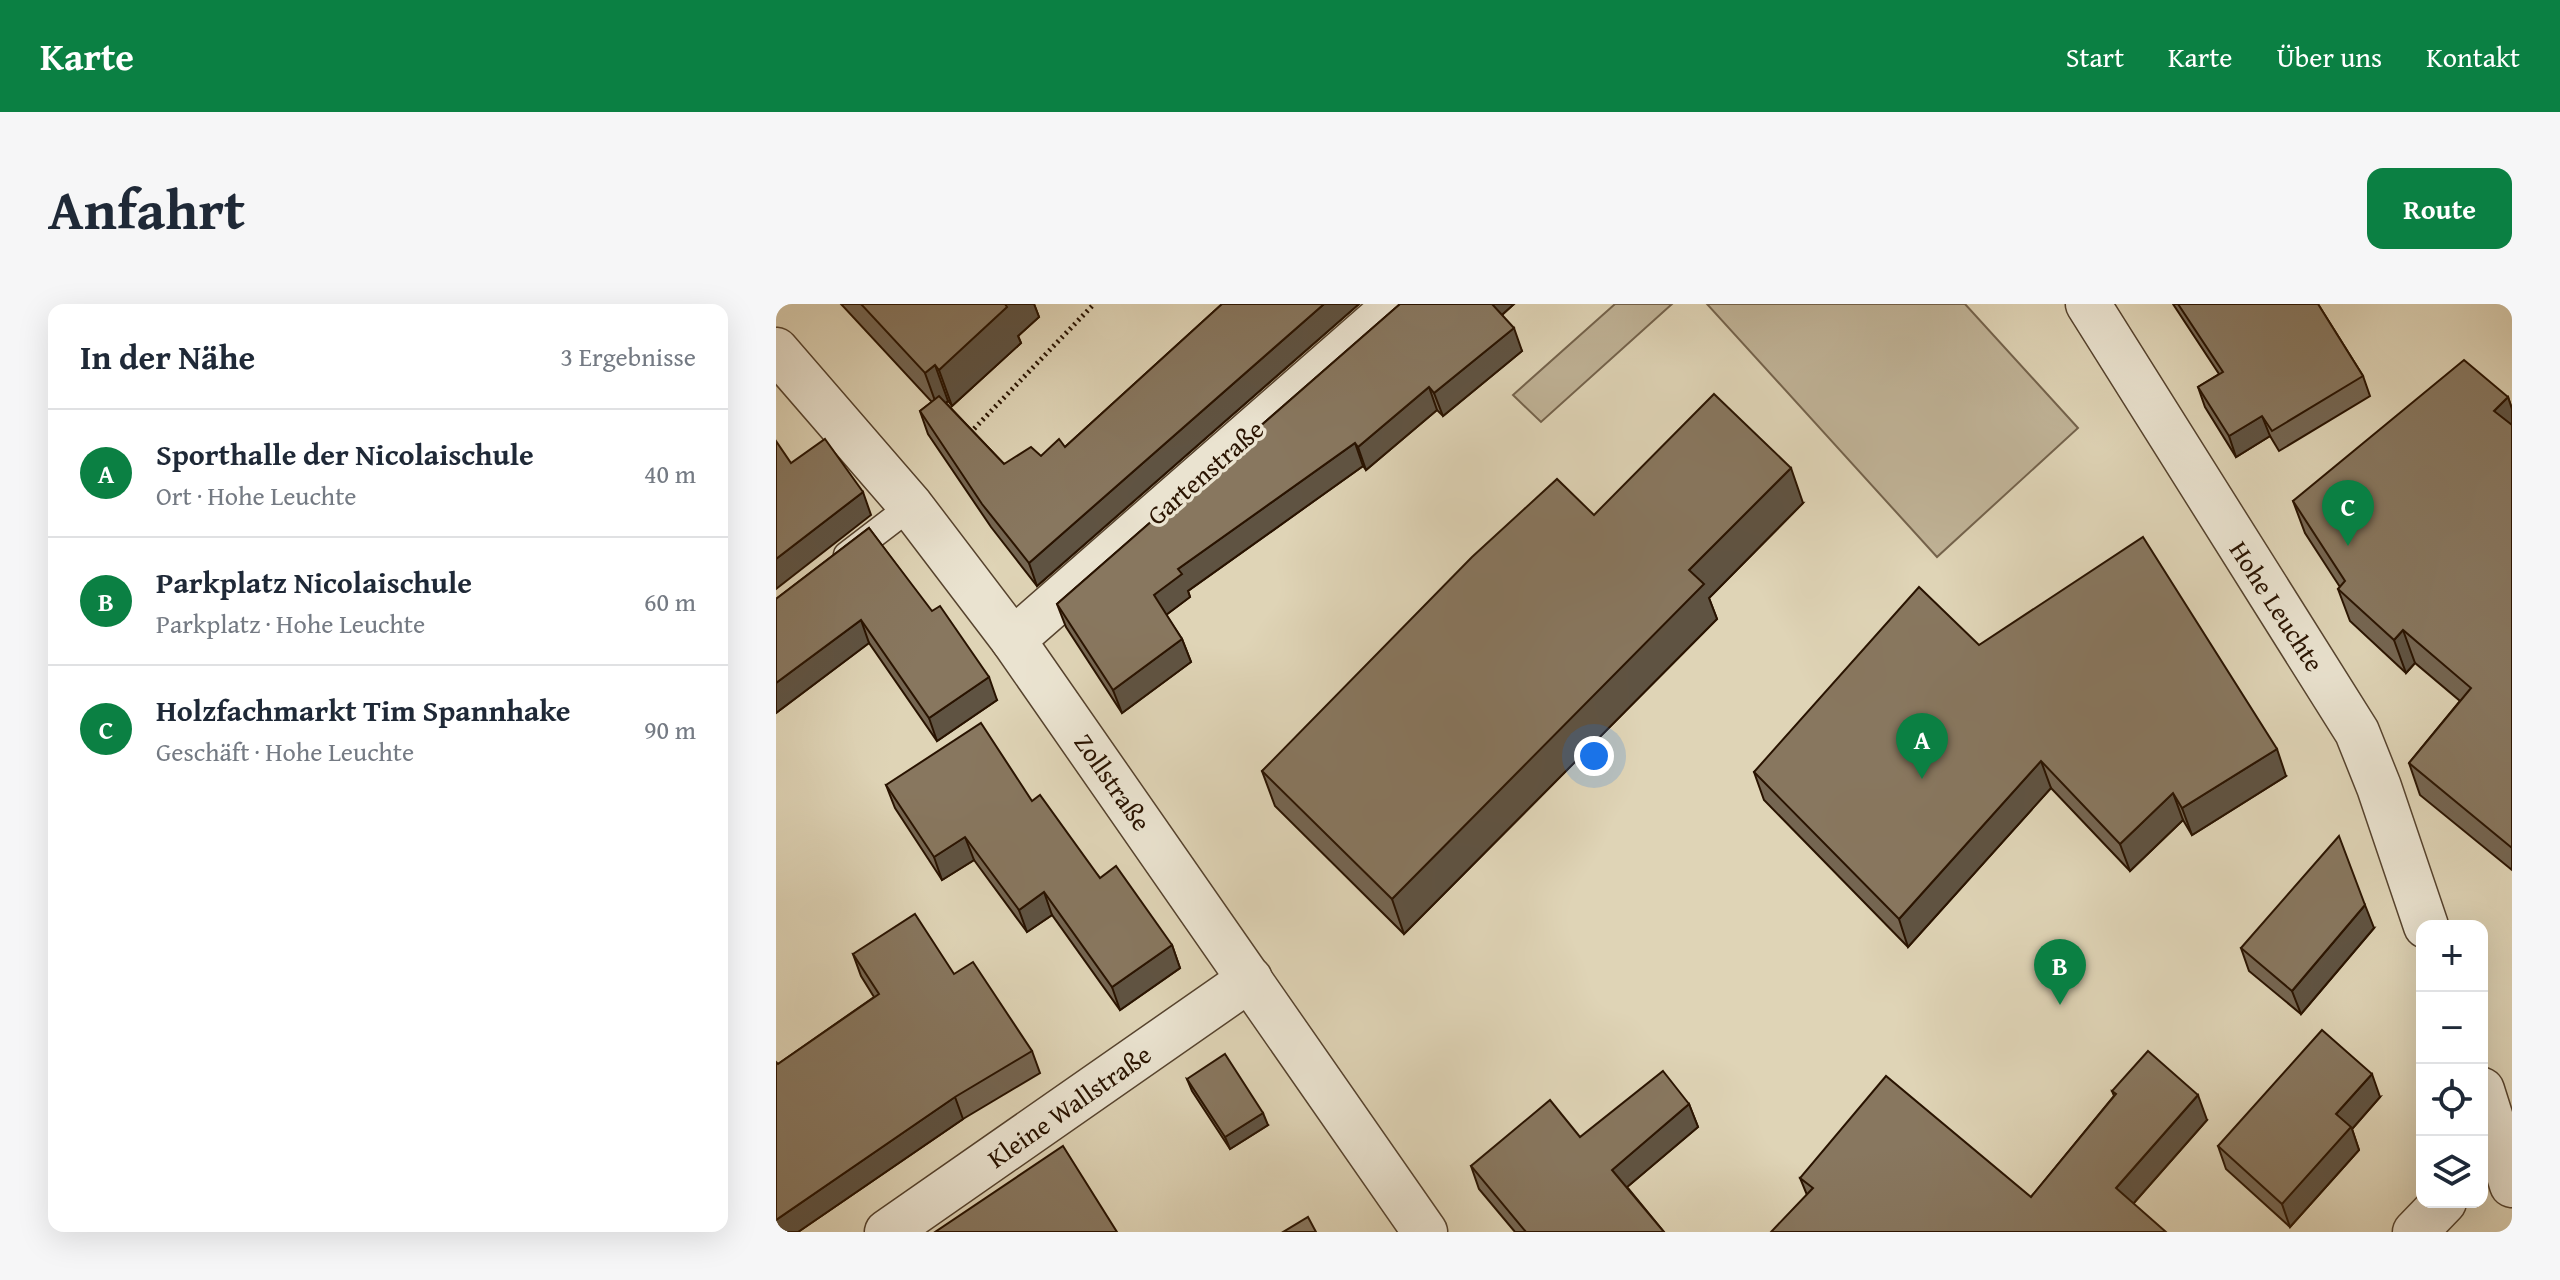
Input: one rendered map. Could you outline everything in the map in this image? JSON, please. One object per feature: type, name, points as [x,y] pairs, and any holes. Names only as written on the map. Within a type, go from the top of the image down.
[{"type":"street","name":"Gartenstraße","points":[[1013,640],[1397,304]]},
{"type":"street","name":"Hohe Leuchte","points":[[2088,304],[2357,732],[2424,920]]},
{"type":"street","name":"Zollstraße","points":[[776,350],[911,506],[1013,640],[1425,1232]]},
{"type":"street","name":"Kleine Wallstraße","points":[[887,1232],[1250,979]]},
{"type":"street","points":[[2488,1111],[2512,1185]]},
{"type":"street","points":[[2415,1232],[2438,1208]]},
{"type":"lane","points":[[826,571],[911,506]]},
{"type":"path","points":[[964,439],[1094,304]]},
{"type":"shaded area","points":[[1615,304],[1672,304],[1541,422],[1513,395]]},
{"type":"shaded area","points":[[1707,304],[1965,304],[2078,428],[1937,557]]},
{"type":"building","points":[[861,304],[1005,304],[1007,307],[939,370],[935,365],[925,373]]},
{"type":"building","points":[[1222,304],[1324,304],[1029,563],[982,504],[920,411],[939,396],[1004,464],[1031,447],[1041,456],[1059,439],[1065,447]]},
{"type":"building","points":[[1400,304],[1492,304],[1514,328],[1434,393],[1429,387],[1358,447],[1355,443],[1178,569],[1182,574],[1154,595],[1182,639],[1113,690],[1057,604]]},
{"type":"building","points":[[2178,304],[2318,304],[2363,376],[2272,431],[2262,416],[2229,436],[2198,387],[2223,372]]},
{"type":"building","points":[[2464,360],[2508,397],[2494,411],[2512,425],[2512,848],[2409,763],[2471,688],[2403,630],[2394,640],[2338,589],[2345,581],[2293,501]]},
{"type":"building","points":[[1714,394],[1791,468],[1689,570],[1704,584],[1392,899],[1262,771],[1472,557],[1557,479],[1594,515]]},
{"type":"building","points":[[825,439],[863,492],[776,559],[776,441],[791,463]]},
{"type":"building","points":[[869,528],[932,611],[940,606],[989,677],[929,718],[861,620],[776,683],[776,599]]},
{"type":"building","points":[[2143,537],[2277,749],[2182,808],[2173,793],[2120,844],[2041,761],[1899,919],[1754,772],[1919,587],[1979,645]]},
{"type":"building","points":[[981,723],[1032,801],[1040,795],[1100,878],[1116,866],[1172,945],[1112,987],[1044,892],[1019,910],[965,837],[934,857],[886,785]]},
{"type":"building","points":[[2339,836],[2365,905],[2292,991],[2241,948]]},
{"type":"building","points":[[915,914],[954,974],[973,962],[1032,1051],[955,1097],[776,1220],[776,1062],[778,1064],[879,994],[853,954]]},
{"type":"building","points":[[2322,1030],[2372,1074],[2336,1114],[2351,1127],[2282,1204],[2218,1146]]},
{"type":"building","points":[[2148,1051],[2198,1095],[2116,1188],[2166,1232],[1771,1232],[1813,1188],[1800,1178],[1886,1076],[2031,1197],[2116,1094],[2112,1091]]},
{"type":"building","points":[[1225,1054],[1263,1113],[1225,1137],[1187,1079]]},
{"type":"building","points":[[1663,1071],[1689,1104],[1612,1170],[1664,1232],[1526,1232],[1471,1166],[1550,1100],[1580,1137]]},
{"type":"building","points":[[1063,1146],[1117,1232],[935,1232]]},
{"type":"building","points":[[1308,1217],[1316,1232],[1283,1232]]},
{"type":"place","name":"Holzfachmarkt Tim Spannhake","points":[[2348,546]]},
{"type":"place","name":"Sporthalle der Nicolaischule","points":[[1922,779]]},
{"type":"place","name":"Parkplatz Nicolaischule","points":[[2060,1005]]}]
